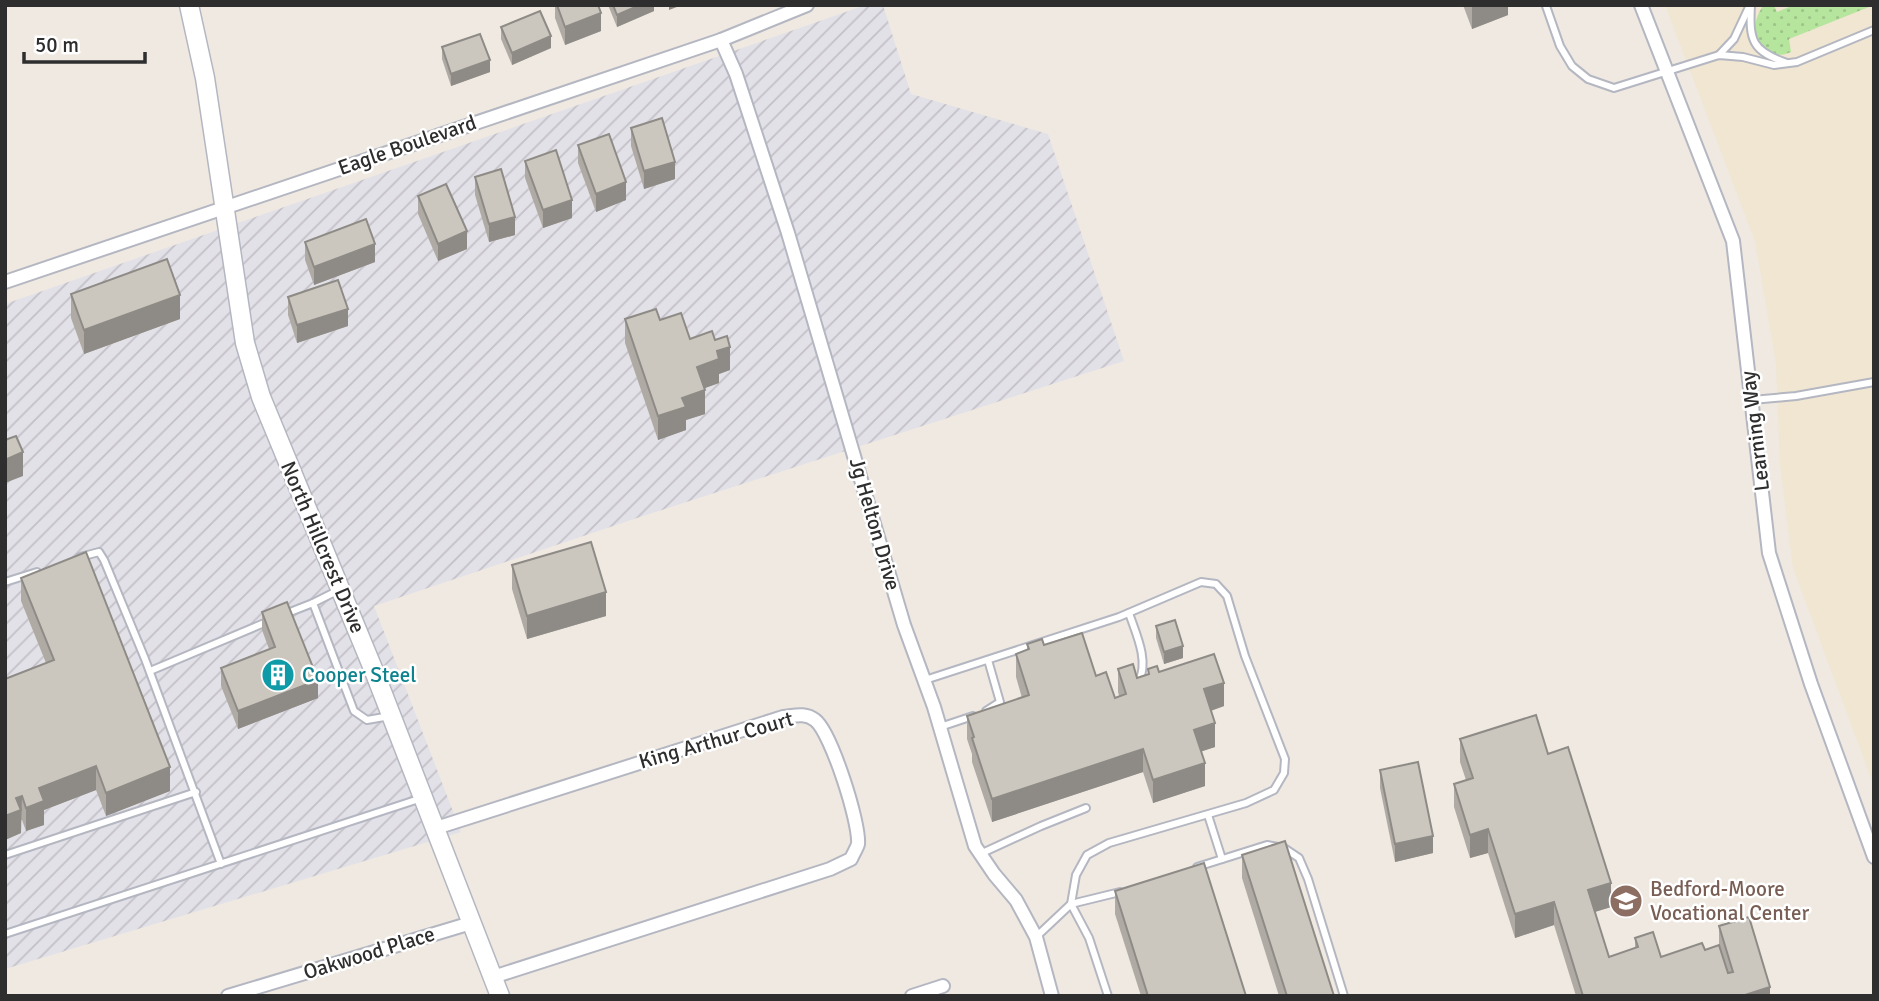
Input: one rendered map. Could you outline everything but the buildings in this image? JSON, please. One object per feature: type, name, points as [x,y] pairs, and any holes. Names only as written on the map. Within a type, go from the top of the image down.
[{"type":"street","name":"North Hillcrest Drive","points":[[188,5],[205,78],[245,342],[261,397],[436,828],[500,996]]},
{"type":"street","name":"Eagle Boulevard","points":[[5,282],[721,40],[807,5]]},
{"type":"street","name":"Learning Way","points":[[1641,5],[1733,241],[1769,553],[1811,684],[1874,858]]},
{"type":"street","name":"Jg Helton Drive","points":[[721,40],[736,74],[788,233],[904,625],[925,680],[975,846],[1016,900],[1036,937],[1052,996]]},
{"type":"street","name":"King Arthur Court","points":[[436,828],[783,717],[804,715],[816,720],[825,732],[854,810],[858,845],[851,859],[830,869],[494,977]]},
{"type":"street","name":"Oakwood Place","points":[[228,996],[471,923]]},
{"type":"street","points":[[912,996],[943,986]]},
{"type":"lane","points":[[1719,55],[1734,38],[1751,5]]},
{"type":"lane","points":[[1751,5],[1749,25],[1757,48],[1766,55],[1788,63]]},
{"type":"lane","points":[[1546,6],[1560,46],[1572,66],[1588,79],[1614,88],[1719,55],[1743,57],[1774,65],[1788,63],[1874,30]]},
{"type":"lane","points":[[1752,400],[1796,396],[1874,382]]},
{"type":"lane","points":[[67,562],[99,552],[150,671],[221,864]]},
{"type":"lane","points":[[5,582],[42,570]]},
{"type":"lane","points":[[925,680],[1129,613],[1201,582],[1216,584],[1227,596],[1245,656],[1285,759],[1284,773],[1274,790],[1246,803],[1109,844],[1087,855],[1076,875],[1071,904],[1090,937],[1108,996]]},
{"type":"lane","points":[[150,671],[340,590]]},
{"type":"lane","points":[[313,603],[354,711],[367,720],[391,716]]},
{"type":"lane","points":[[1129,613],[1143,657],[1144,672],[1139,683]]},
{"type":"lane","points":[[940,727],[988,711],[1000,702],[988,660]]},
{"type":"lane","points":[[5,855],[196,792]]},
{"type":"lane","points":[[5,934],[424,798]]},
{"type":"lane","points":[[980,854],[1041,825],[1086,808]]},
{"type":"lane","points":[[1208,814],[1222,859]]},
{"type":"lane","points":[[1184,871],[1267,845],[1284,848],[1299,858],[1344,996]]},
{"type":"lane","points":[[1036,937],[1071,904],[1134,887]]},
{"type":"shaded area","points":[[866,5],[883,5],[911,94],[1048,134],[1124,361],[374,606],[461,832],[5,969],[5,304]]},
{"type":"shaded area","points":[[1665,5],[1874,5],[1874,786],[1793,568],[1780,465],[1776,364],[1755,241]]},
{"type":"green space","points":[[1764,5],[1774,5],[1777,12],[1794,5],[1874,5],[1789,39],[1791,52],[1781,55],[1765,50],[1756,35],[1755,25]]},
{"type":"place","name":"Cooper Steel","points":[[278,675]]},
{"type":"place","name":"Bedford-Moore Vocational Center","points":[[1626,901]]}]
